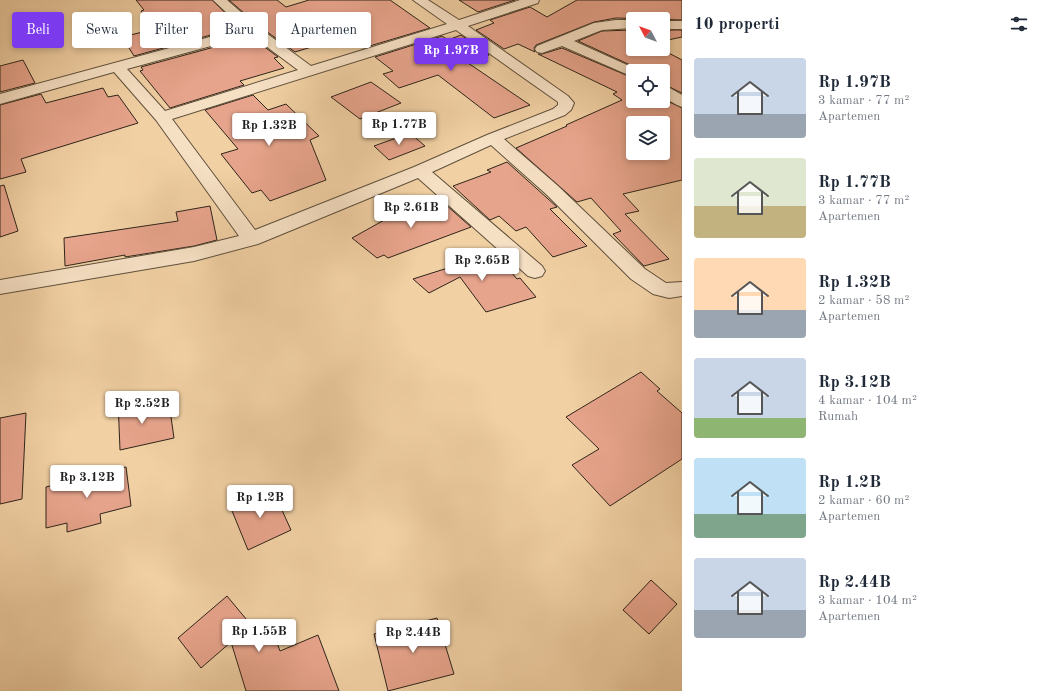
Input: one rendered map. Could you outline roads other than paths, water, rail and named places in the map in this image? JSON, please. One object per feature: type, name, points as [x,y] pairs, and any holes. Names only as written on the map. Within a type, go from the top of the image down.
[{"type":"street","points":[[219,0],[233,12]]},
{"type":"street","points":[[0,287],[52,276],[194,254],[252,239],[420,171],[493,138],[559,112],[565,107],[566,103],[563,99],[458,25],[419,0]]},
{"type":"street","points":[[162,117],[458,25],[533,0]]},
{"type":"street","points":[[542,49],[599,26],[626,24]]},
{"type":"street","points":[[268,41],[309,71]]},
{"type":"street","points":[[563,41],[626,70]]},
{"type":"street","points":[[0,99],[210,42]]},
{"type":"street","points":[[117,67],[162,117],[252,239]]},
{"type":"street","points":[[670,94],[682,102]]},
{"type":"street","points":[[493,138],[552,190],[638,274],[660,289],[669,291],[682,289]]},
{"type":"street","points":[[420,171],[535,271]]}]
